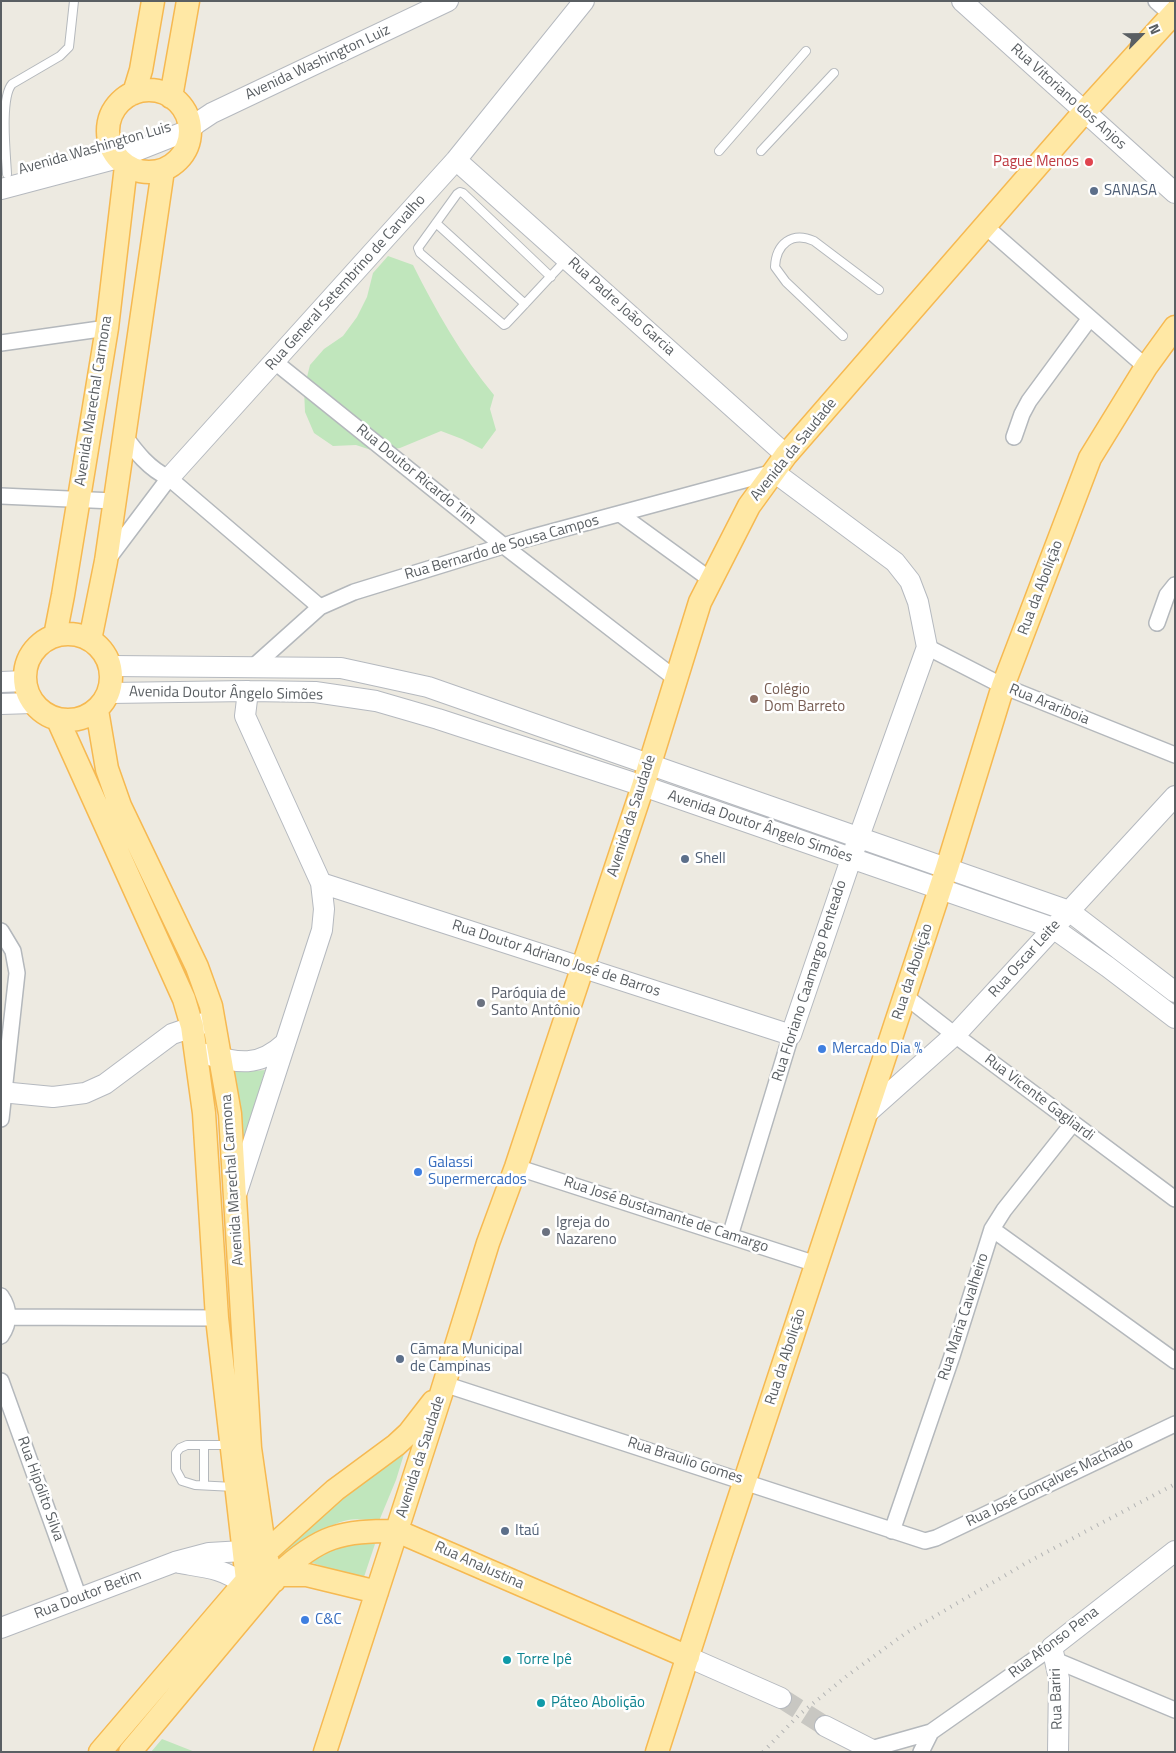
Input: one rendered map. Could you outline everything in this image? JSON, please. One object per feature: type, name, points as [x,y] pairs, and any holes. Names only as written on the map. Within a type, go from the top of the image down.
[{"type":"main road","points":[[118,157],[138,171],[151,172],[163,170],[174,164],[183,154],[188,143],[192,125],[182,108],[171,97],[147,90],[134,93],[141,70],[153,1]]},
{"type":"main road","points":[[171,97],[188,1]]},
{"type":"main road","name":"Avenida da Saudade","points":[[325,1752],[488,1243],[516,1166],[643,786],[700,602],[749,506],[780,464],[1085,111],[1168,10]]},
{"type":"main road","name":"Avenida Marechal Carmona","points":[[55,636],[107,328],[118,157],[108,135],[109,122],[114,110],[123,100],[134,93]]},
{"type":"main road","points":[[90,640],[106,561],[163,170]]},
{"type":"main road","name":"Rua da Abolição","points":[[657,1752],[816,1264],[948,868],[1003,686],[1090,458],[1146,367],[1175,327]]},
{"type":"main road","points":[[64,634],[78,635],[90,640],[101,649],[111,666],[110,693],[97,710],[85,718],[72,721],[58,720],[46,715],[33,703],[28,694],[25,681],[26,668],[31,655],[40,644],[55,636],[64,634]]},
{"type":"main road","name":"Avenida Marechal Carmona","points":[[97,710],[107,769],[117,797],[197,967],[205,986],[214,1020],[230,1114],[250,1448],[254,1552]]},
{"type":"main road","name":"Avenida Marechal Carmona","points":[[58,720],[184,999],[192,1026],[204,1113],[217,1318],[236,1487],[254,1552],[276,1578]]},
{"type":"main road","points":[[100,1752],[245,1582],[254,1552],[396,1445],[409,1433],[443,1387]]},
{"type":"main road","name":"Rua AnaJustina","points":[[130,1752],[276,1578],[304,1553],[319,1543],[340,1534],[362,1530],[397,1530],[688,1658]]},
{"type":"main road","points":[[276,1578],[307,1575],[377,1592]]},
{"type":"street","name":"Avenida Washington Luiz","points":[[192,125],[221,109],[448,1]]},
{"type":"street","name":"Rua General Setembrino de Carvalho","points":[[106,561],[169,478],[456,160],[584,1]]},
{"type":"street","name":"Rua Vitoriano dos Anjos","points":[[962,1],[1175,193]]},
{"type":"street","name":"Avenida Washington Luis","points":[[3,180],[118,157],[192,125]]},
{"type":"street","name":"Rua Padre João Garcia","points":[[456,160],[567,259],[780,464]]},
{"type":"street","points":[[984,226],[1146,367]]},
{"type":"street","points":[[1014,437],[1029,401],[1090,318]]},
{"type":"street","points":[[1,343],[107,328]]},
{"type":"street","name":"Rua Doutor Ricardo Tim","points":[[275,362],[504,546],[676,679]]},
{"type":"street","points":[[123,434],[147,463],[160,474],[169,478],[320,607]]},
{"type":"street","points":[[780,464],[895,562],[910,581],[918,602],[927,647]]},
{"type":"street","name":"Rua Bernardo de Sousa Campos","points":[[252,667],[320,607],[354,592],[504,546],[620,514],[780,464]]},
{"type":"street","points":[[1,496],[114,500]]},
{"type":"street","points":[[620,514],[711,580]]},
{"type":"street","points":[[1157,623],[1167,595],[1175,585]]},
{"type":"street","name":"Rua Arariboia","points":[[927,647],[1003,686],[1175,755]]},
{"type":"street","name":"Rua Floriano Caamargo Penteado","points":[[730,1236],[791,1035],[850,859],[927,647]]},
{"type":"street","name":"Avenida Doutor Ângelo Simões","points":[[111,666],[341,668],[428,686],[1069,911],[1175,992]]},
{"type":"street","points":[[1,682],[25,681]]},
{"type":"street","points":[[235,1197],[322,930],[324,909],[321,883],[245,716],[248,691]]},
{"type":"street","name":"Avenida Doutor Ângelo Simões","points":[[110,693],[314,692],[376,701],[438,719],[643,786],[1053,928],[1175,1018]]},
{"type":"street","points":[[1,704],[33,703]]},
{"type":"street","name":"Rua Oscar Leite","points":[[866,1114],[954,1036],[1175,796]]},
{"type":"street","name":"Rua Doutor Adriano José de Barros","points":[[321,883],[791,1035]]},
{"type":"street","points":[[1,931],[13,951],[16,972],[1,1119]]},
{"type":"street","name":"Rua Vicente Gagliardi","points":[[905,996],[954,1036],[1175,1199]]},
{"type":"street","points":[[3,1093],[54,1097],[85,1093],[105,1084],[172,1034],[214,1020]]},
{"type":"street","points":[[196,1052],[221,1058],[252,1061],[274,1053],[285,1043]]},
{"type":"street","name":"Rua Maria Cavalheiro","points":[[892,1530],[952,1356],[992,1229],[1004,1210],[1073,1123]]},
{"type":"street","name":"Rua José Bustamante de Camargo","points":[[516,1166],[816,1264]]},
{"type":"street","points":[[992,1229],[1175,1361]]},
{"type":"street","points":[[1,1296],[7,1308],[8,1317],[1,1336]]},
{"type":"street","points":[[8,1317],[217,1318]]},
{"type":"street","name":"Rua Hipólito Silva","points":[[1,1381],[79,1598]]},
{"type":"street","name":"Rua Braulio Gomes","points":[[443,1387],[745,1481],[926,1541]]},
{"type":"street","name":"Rua José Gonçalves Machado","points":[[926,1541],[936,1538],[1175,1424]]},
{"type":"street","name":"Rua Afonso Pena","points":[[862,1748],[931,1732],[1053,1653],[1175,1551]]},
{"type":"street","name":"Rua Doutor Betim","points":[[1,1628],[175,1562],[209,1552],[254,1552]]},
{"type":"street","points":[[175,1562],[222,1571],[245,1582]]},
{"type":"street","points":[[1053,1653],[1175,1710]]},
{"type":"street","name":"Rua Bariri","points":[[1053,1653],[1059,1693],[1058,1752]]},
{"type":"street","points":[[688,1658],[781,1698]]},
{"type":"street","points":[[825,1726],[862,1748]]},
{"type":"street","name":"Rua Afonso Pena","points":[[921,1752],[931,1732]]},
{"type":"lane","points":[[3,180],[4,101],[7,89],[12,84],[60,56],[69,47],[74,1]]},
{"type":"lane","points":[[719,151],[806,51]]},
{"type":"lane","points":[[761,151],[834,73]]},
{"type":"lane","points":[[550,277],[460,192],[418,248],[420,253],[503,325],[506,324],[567,259]]},
{"type":"lane","points":[[436,223],[525,304]]},
{"type":"lane","points":[[843,336],[780,275],[775,267],[778,251],[792,238],[799,236],[807,238],[814,241],[879,290]]},
{"type":"lane","points":[[231,1445],[187,1445],[180,1448],[176,1453],[176,1470],[182,1481],[204,1485],[236,1487]]},
{"type":"lane","points":[[204,1445],[204,1485]]},
{"type":"green space","points":[[388,256],[413,265],[430,299],[450,332],[471,365],[494,395],[490,409],[496,430],[482,449],[441,431],[400,448],[377,452],[356,445],[333,446],[314,433],[305,412],[304,389],[310,365],[324,349],[343,336],[357,317],[367,297],[373,273]]},
{"type":"green space","points":[[265,1070],[241,1155],[234,1071]]},
{"type":"green space","points":[[408,1441],[396,1480],[379,1521],[352,1519],[338,1523],[311,1537],[278,1562],[275,1555]]},
{"type":"green space","points":[[357,1541],[375,1544],[363,1580],[307,1561],[317,1552]]},
{"type":"green space","points":[[162,1739],[195,1752],[151,1752]]},
{"type":"tunnel","points":[[781,1698],[825,1726]]},
{"type":"railway","points":[[763,1752],[800,1714],[848,1675],[906,1633],[1028,1562],[1175,1484]]},
{"type":"place","name":"Pague Menos","points":[[1089,162]]},
{"type":"place","name":"SANASA","points":[[1094,191]]},
{"type":"place","name":"Colégio Dom Barreto","points":[[754,699]]},
{"type":"place","name":"Shell","points":[[685,859]]},
{"type":"place","name":"Paróquia de Santo Antônio","points":[[481,1003]]},
{"type":"place","name":"Mercado Dia %","points":[[822,1049]]},
{"type":"place","name":"Galassi Supermercados","points":[[418,1172]]},
{"type":"place","name":"Igreja do Nazareno","points":[[546,1232]]},
{"type":"place","name":"Cãmara Municipal de Campinas","points":[[400,1359]]},
{"type":"place","name":"Itaú","points":[[505,1531]]},
{"type":"place","name":"C&C","points":[[305,1620]]},
{"type":"place","name":"Torre Ipê","points":[[507,1660]]},
{"type":"place","name":"Páteo Abolição","points":[[541,1703]]}]
